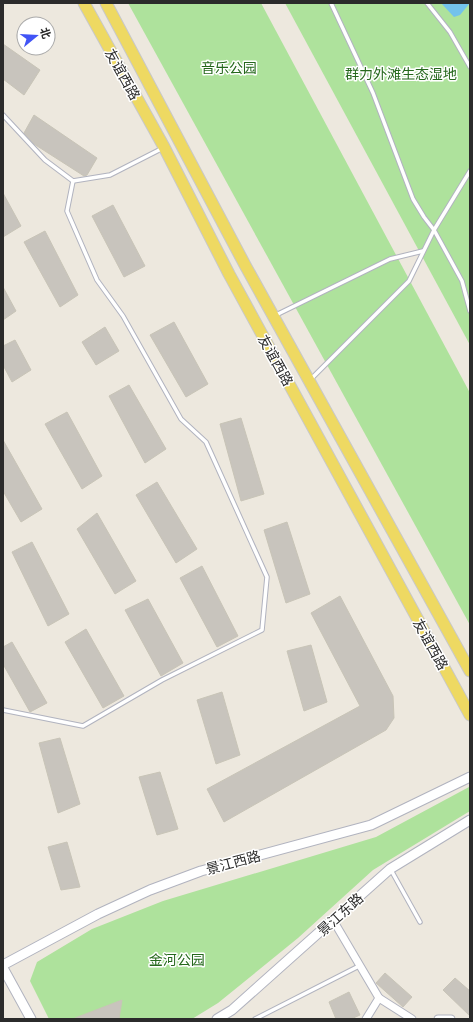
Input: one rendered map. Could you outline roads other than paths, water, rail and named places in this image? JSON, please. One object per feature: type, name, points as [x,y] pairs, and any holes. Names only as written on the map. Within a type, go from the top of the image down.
[{"type":"main road","name":"友谊西路","points":[[84,3],[164,147],[229,274],[470,715]]},
{"type":"main road","name":"友谊西路","points":[[106,3],[273,317],[470,672]]},
{"type":"main road","name":"景江西路","points":[[3,965],[98,914],[150,890],[202,871],[371,825],[470,777]]},
{"type":"main road","name":"景江东路","points":[[217,1019],[232,1010],[390,869],[470,820]]},
{"type":"main road","points":[[3,968],[31,1019]]},
{"type":"street","points":[[333,920],[379,998],[412,1019]]},
{"type":"street","points":[[366,1019],[379,998]]},
{"type":"street","points":[[438,1019],[451,1019]]},
{"type":"lane","points":[[331,3],[373,93],[413,199],[434,230],[462,281],[470,311]]},
{"type":"lane","points":[[427,3],[450,32],[470,67]]},
{"type":"lane","points":[[3,115],[45,160],[73,181],[110,175],[164,147]]},
{"type":"lane","points":[[308,381],[409,281],[434,230],[470,171]]},
{"type":"lane","points":[[3,710],[82,726],[162,680],[262,630],[267,577],[206,442],[181,419],[123,316],[97,280],[67,212],[73,181]]},
{"type":"lane","points":[[273,317],[390,259],[423,251]]},
{"type":"lane","points":[[390,869],[420,922]]},
{"type":"lane","points":[[255,1019],[359,966]]},
{"type":"water","points":[[441,3],[470,3],[460,15],[454,17]]},
{"type":"park label","name":"音乐公园","points":[[229,67]]},
{"type":"park label","name":"群力外滩生态湿地","points":[[401,73]]},
{"type":"park label","name":"金河公园","points":[[177,959]]}]
